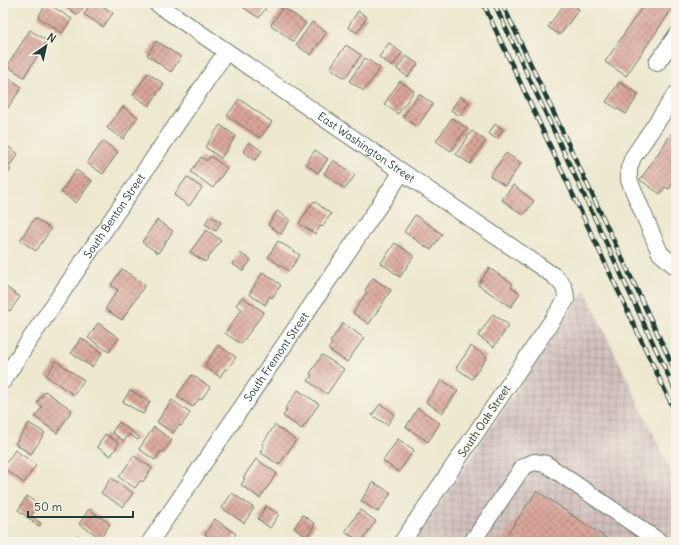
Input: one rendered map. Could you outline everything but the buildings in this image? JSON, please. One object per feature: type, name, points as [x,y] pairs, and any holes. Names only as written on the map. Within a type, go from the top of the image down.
[{"type":"street","name":"East Washington Street","points":[[156,3],[554,276],[561,282],[566,290],[566,300]]},
{"type":"street","points":[[657,63],[676,36]]},
{"type":"street","name":"South Benton Street","points":[[3,381],[226,52]]},
{"type":"street","points":[[676,94],[633,157],[629,168],[630,180],[660,253],[676,267]]},
{"type":"street","name":"South Fremont Street","points":[[150,542],[402,172]]},
{"type":"street","name":"South Oak Street","points":[[402,542],[566,300]]},
{"type":"street","points":[[472,542],[523,467],[534,462],[546,464],[660,542]]},
{"type":"shaded area","points":[[585,290],[676,482],[676,542],[414,542]]},
{"type":"railway","points":[[483,3],[676,414]]},
{"type":"railway","points":[[494,3],[676,392]]},
{"type":"railway","points":[[502,3],[676,373]]}]
